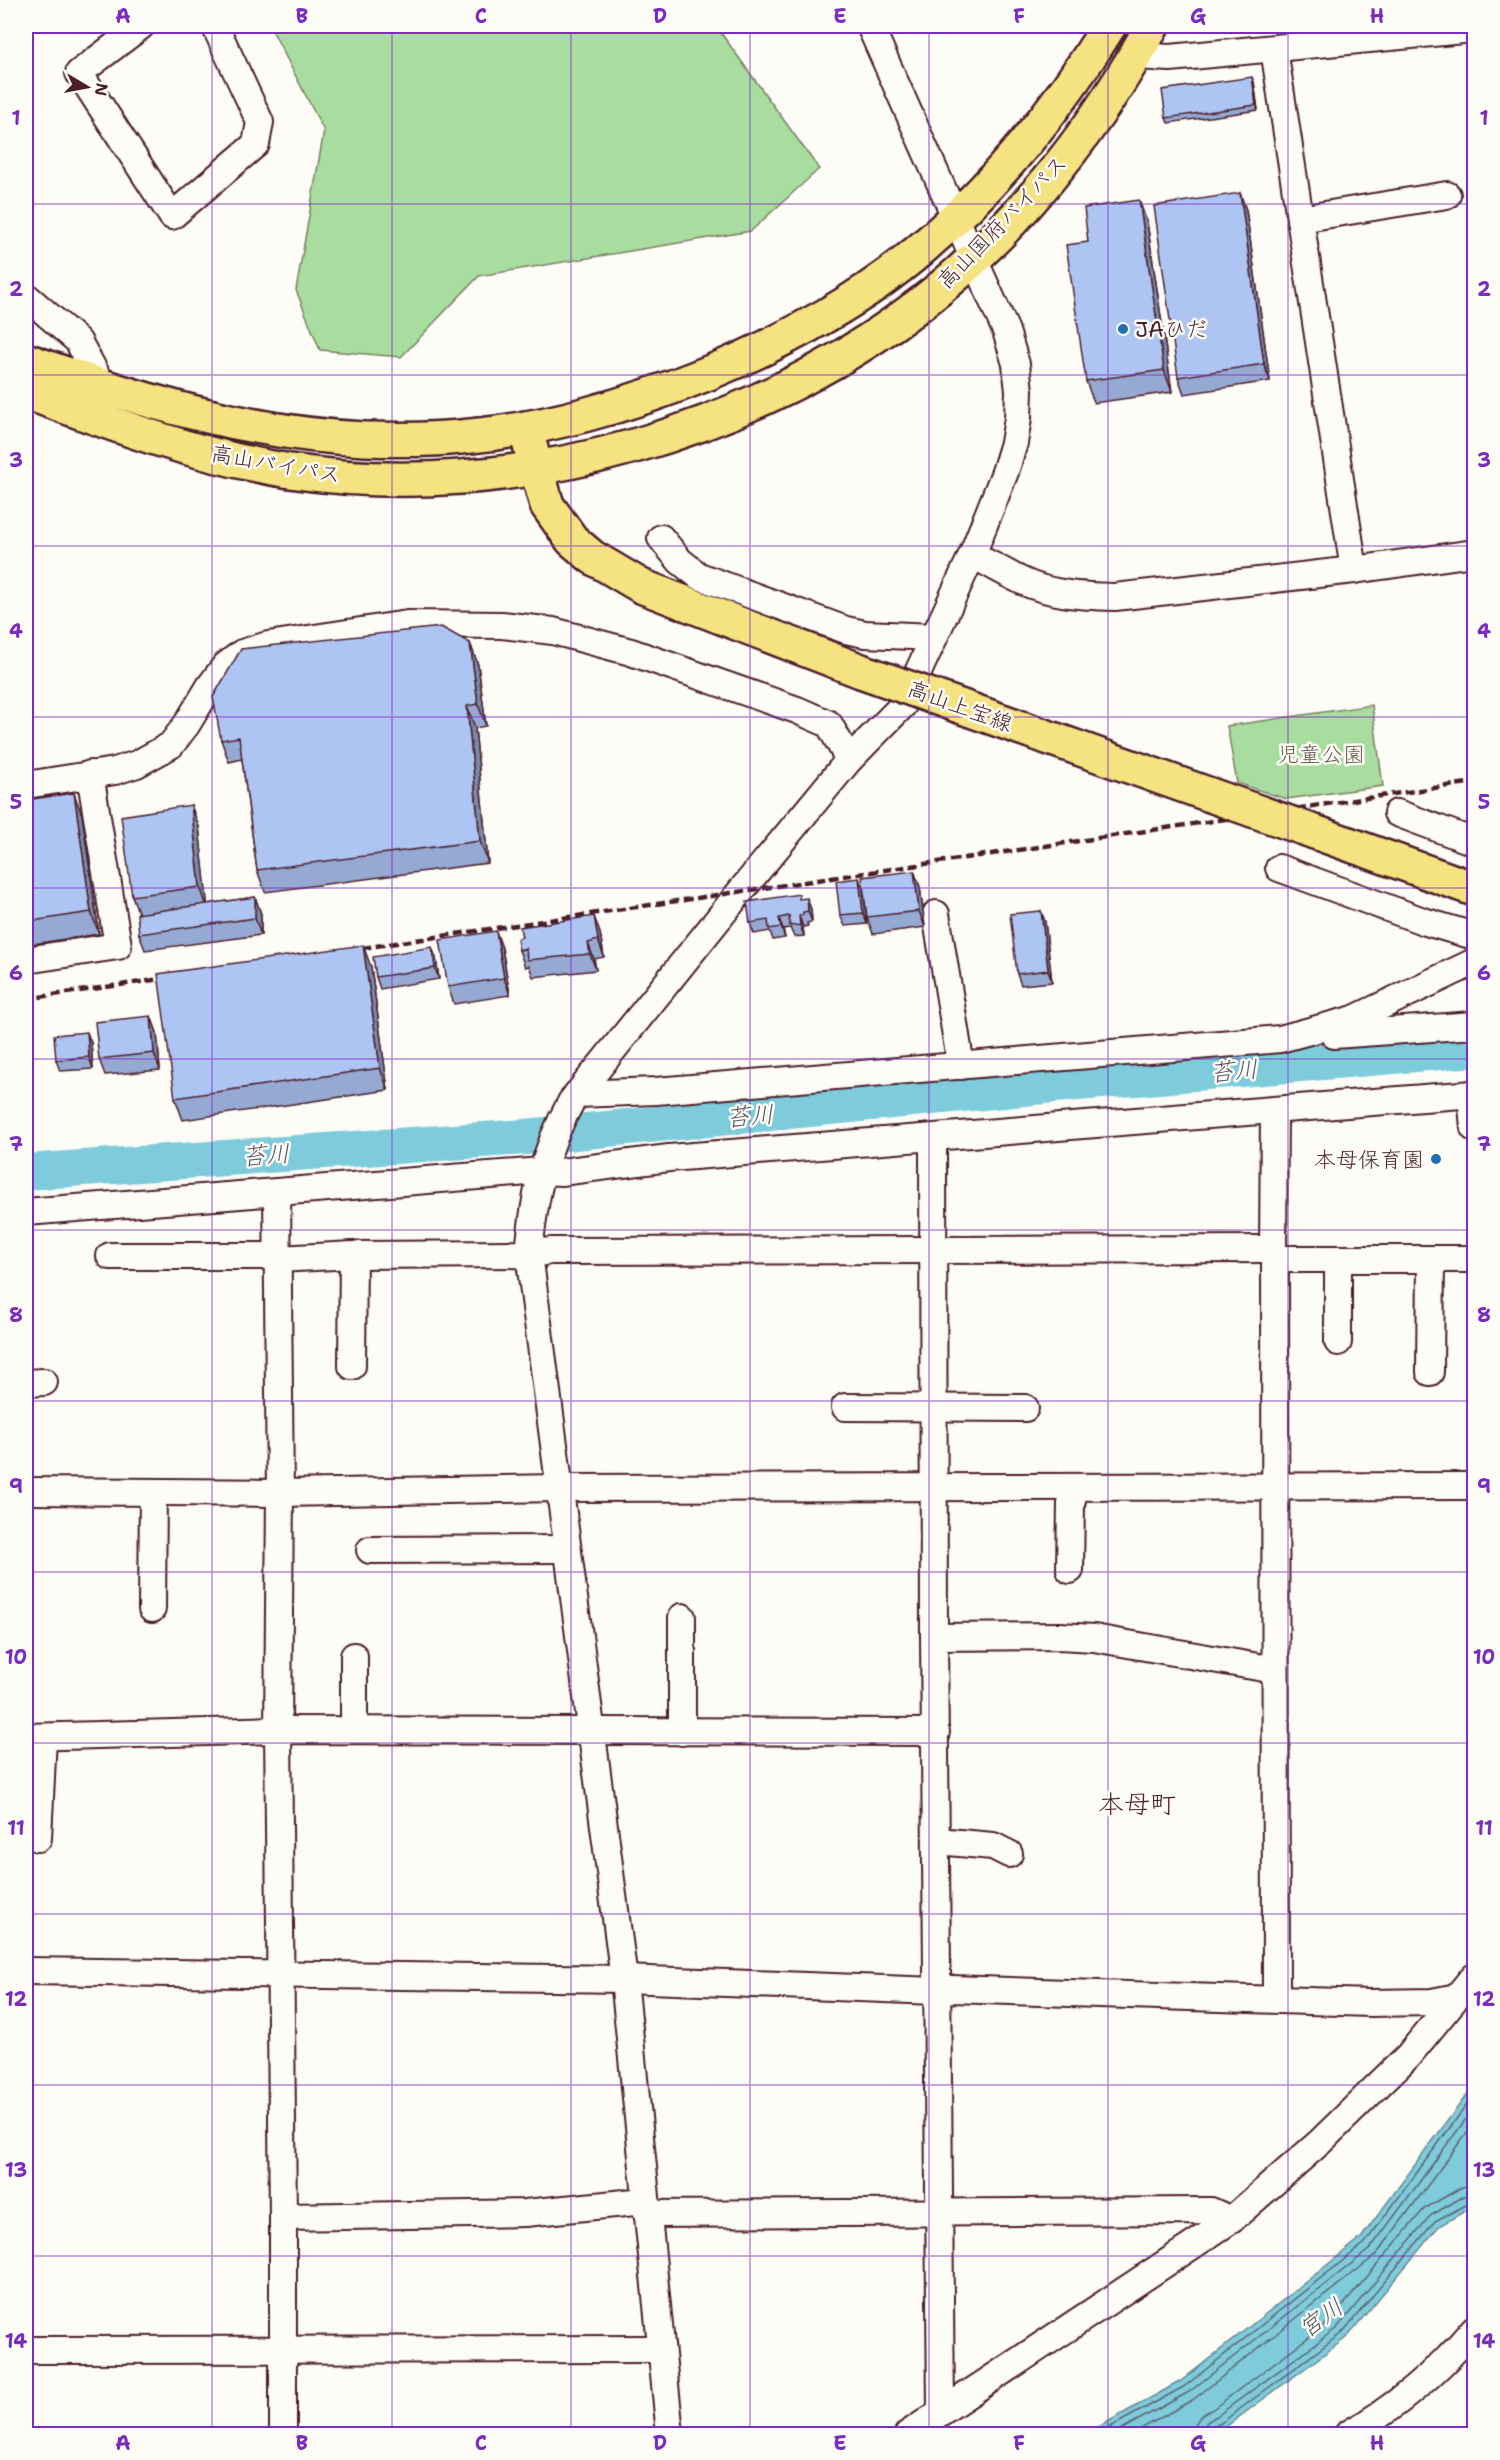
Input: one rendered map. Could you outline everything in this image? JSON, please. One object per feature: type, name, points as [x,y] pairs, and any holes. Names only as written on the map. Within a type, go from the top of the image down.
[{"type":"main road","name":"高山国府バイパス","points":[[525,429],[627,402],[679,384],[789,336],[834,311],[878,282],[919,251],[957,217],[1037,128],[1069,87],[1109,26]]},
{"type":"main road","name":"高山国府バイパス","points":[[536,468],[626,448],[684,430],[792,383],[843,355],[891,324],[937,290],[975,257],[1043,184],[1078,142],[1136,56],[1152,26]]},
{"type":"main road","name":"高山バイパス","points":[[26,360],[103,387],[173,407],[238,422],[321,435],[362,439],[418,440],[525,429]]},
{"type":"main road","name":"高山バイパス","points":[[26,392],[159,439],[222,457],[290,471],[355,477],[418,479],[481,476],[536,468]]},
{"type":"main road","name":"高山上宝線","points":[[525,429],[547,505],[557,521],[572,540],[613,572],[640,586],[861,671],[1474,889]]},
{"type":"street","points":[[141,26],[78,74],[172,216],[256,144],[260,122],[215,26]]},
{"type":"street","points":[[670,2434],[624,1978],[590,1733],[529,1254],[533,1205],[542,1168],[558,1125],[574,1098],[849,760],[903,705],[972,555],[1014,443],[1019,391],[1016,364],[1006,331],[975,257],[870,26]]},
{"type":"street","points":[[1136,56],[1170,58],[1474,29]]},
{"type":"street","points":[[1274,49],[1354,570]]},
{"type":"street","points":[[1300,219],[1447,195]]},
{"type":"street","points":[[26,296],[78,341],[103,387]]},
{"type":"street","points":[[661,538],[680,561],[699,576],[846,630],[865,634],[934,637]]},
{"type":"street","points":[[972,555],[1024,582],[1051,591],[1094,596],[1161,593],[1354,570],[1474,552]]},
{"type":"street","points":[[26,784],[103,772],[137,764],[171,745],[225,666],[242,653],[268,645],[407,624],[502,624],[552,631],[631,652],[797,710],[829,724],[849,760]]},
{"type":"street","points":[[26,960],[118,946],[103,772]]},
{"type":"street","points":[[1397,813],[1474,842]]},
{"type":"street","points":[[1279,868],[1423,921],[1474,936]]},
{"type":"street","points":[[936,914],[961,1066]]},
{"type":"street","points":[[1280,1039],[1354,1019],[1474,962]]},
{"type":"street","points":[[574,1098],[1474,1025]]},
{"type":"street","points":[[26,1212],[542,1168],[561,1172],[669,1158],[1274,1112],[1473,1094],[1474,1128]]},
{"type":"street","points":[[1274,1112],[1272,1122],[1276,1488],[1276,2000]]},
{"type":"street","points":[[933,1138],[936,1991],[941,2412]]},
{"type":"street","points":[[277,1192],[283,2434]]},
{"type":"street","points":[[110,1256],[279,1257],[529,1254],[551,1251],[933,1251],[1274,1254],[1338,1260],[1474,1259]]},
{"type":"street","points":[[352,1366],[353,1255]]},
{"type":"street","points":[[1338,1260],[1338,1342]]},
{"type":"street","points":[[1430,1372],[1431,1260]]},
{"type":"street","points":[[844,1407],[1025,1408]]},
{"type":"street","points":[[26,1491],[280,1493],[559,1488],[1474,1486]]},
{"type":"street","points":[[1070,1570],[1071,1504],[1075,1487]]},
{"type":"street","points":[[152,1609],[153,1492]]},
{"type":"street","points":[[370,1550],[567,1549]]},
{"type":"street","points":[[681,1732],[682,1617]]},
{"type":"street","points":[[934,1637],[1094,1638],[1275,1670]]},
{"type":"street","points":[[354,1656],[354,1730]]},
{"type":"street","points":[[39,1838],[34,1737],[278,1730],[590,1733],[936,1732]]},
{"type":"street","points":[[936,1841],[993,1846],[1009,1854]]},
{"type":"street","points":[[26,1971],[624,1978],[936,1991],[952,1989],[1408,2003],[1432,2002],[1457,1997]]},
{"type":"street","points":[[908,2434],[1231,2220],[1320,2142],[1408,2056],[1474,1976]]},
{"type":"street","points":[[283,2217],[525,2213],[646,2207],[940,2212],[1211,2211],[1231,2220]]},
{"type":"street","points":[[1348,2434],[1395,2404],[1440,2366],[1474,2329]]},
{"type":"street","points":[[26,2350],[661,2349]]},
{"type":"green space","points":[[270,26],[716,26],[819,169],[751,231],[479,276],[401,357],[320,350],[296,290],[324,131]]},
{"type":"green space","name":"児童公園","points":[[1372,705],[1383,786],[1286,799],[1237,783],[1227,726]]},
{"type":"water","name":"宮川","points":[[1474,2085],[1474,2206],[1439,2226],[1346,2338],[1224,2428],[1210,2434],[1086,2434],[1181,2381],[1361,2238]]},
{"type":"building","points":[[1252,77],[1256,105],[1166,118],[1162,90]]},
{"type":"building","points":[[1240,193],[1264,364],[1178,377],[1154,206]]},
{"type":"building","name":"JAひだ","points":[[1139,200],[1164,370],[1086,381],[1066,245],[1088,242],[1084,208]]},
{"type":"building","points":[[441,627],[470,643],[478,704],[467,706],[480,841],[257,870],[239,737],[221,740],[213,697],[241,649]]},
{"type":"building","points":[[74,793],[91,912],[26,922],[26,800]]},
{"type":"building","points":[[191,805],[200,887],[132,896],[121,816]]},
{"type":"building","points":[[914,871],[919,911],[867,917],[862,877]]},
{"type":"building","points":[[859,878],[863,913],[840,915],[836,881]]},
{"type":"building","points":[[799,894],[799,899],[807,898],[808,911],[799,916],[800,925],[790,926],[789,916],[779,918],[781,927],[769,929],[768,920],[750,923],[747,902]]},
{"type":"building","points":[[255,897],[255,918],[139,934],[137,914]]},
{"type":"building","points":[[1041,911],[1048,970],[1017,974],[1010,914]]},
{"type":"building","points":[[594,916],[598,940],[588,943],[590,954],[527,960],[526,948],[519,950],[517,939],[522,937],[520,927]]},
{"type":"building","points":[[496,931],[504,978],[448,987],[440,940]]},
{"type":"building","points":[[363,945],[380,1068],[175,1098],[158,974]]},
{"type":"building","points":[[432,947],[435,968],[376,977],[373,957]]},
{"type":"building","points":[[151,1016],[154,1053],[99,1059],[95,1022]]},
{"type":"building","points":[[87,1032],[89,1057],[56,1060],[54,1035]]},
{"type":"waterway","name":"苔川","points":[[26,1172],[525,1137],[1054,1085],[1474,1049]]},
{"type":"railway","points":[[349,950],[1474,782]]},
{"type":"railway","points":[[26,999],[174,977]]},
{"type":"place","name":"JAひだ","points":[[1123,329]]},
{"type":"place","name":"本母保育園","points":[[1436,1159]]},
{"type":"district","name":"本母町","points":[[1137,1803]]}]
